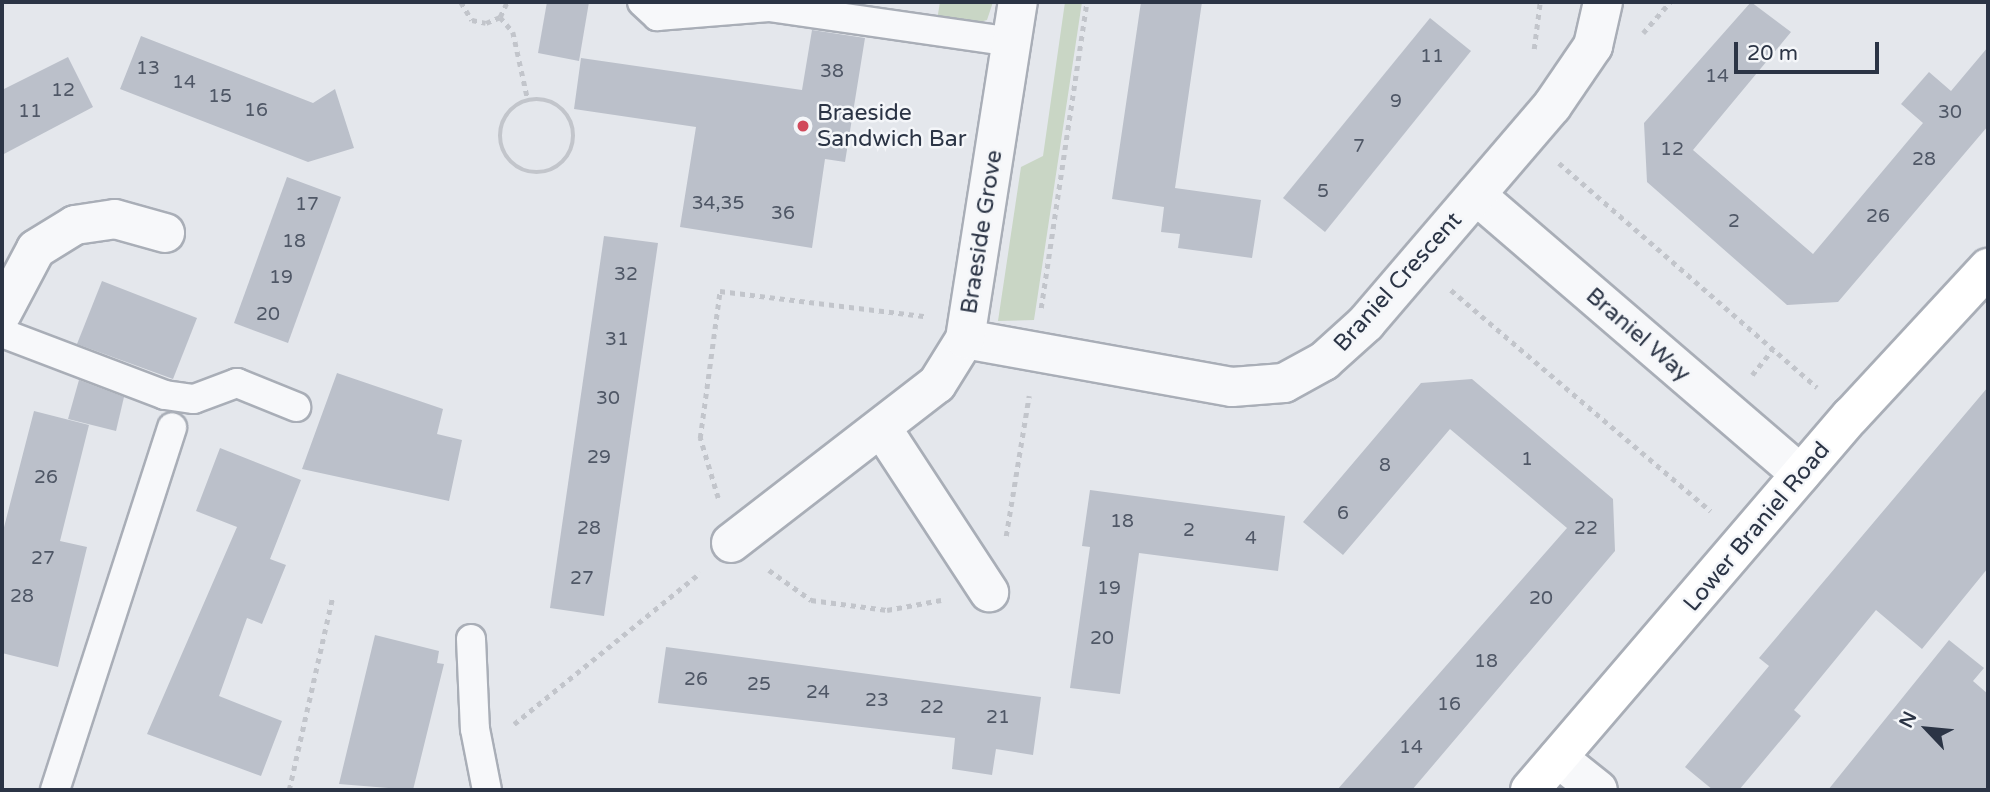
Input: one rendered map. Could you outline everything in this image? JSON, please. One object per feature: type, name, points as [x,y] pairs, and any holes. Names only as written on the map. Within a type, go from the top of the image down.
[{"type":"street","name":"Braeside Grove","points":[[731,543],[883,430],[937,384],[967,330],[1018,2]]},
{"type":"street","name":"Braniel Crescent","points":[[967,330],[1034,355],[1232,387],[1284,383],[1341,346],[1418,262],[1527,135],[1593,46],[1603,2]]},
{"type":"street","name":"Braniel Way","points":[[1476,195],[1800,474]]},
{"type":"street","points":[[2,313],[36,249],[75,225],[115,219],[166,233]]},
{"type":"street","name":"Lower Braniel Road","points":[[1530,790],[1800,474],[1988,268]]},
{"type":"street","points":[[883,430],[989,592]]},
{"type":"street","points":[[1558,758],[1598,790]]},
{"type":"lane","points":[[642,2],[657,16],[769,7],[1011,42]]},
{"type":"lane","points":[[2,333],[165,395],[194,399],[237,383],[296,407]]},
{"type":"lane","points":[[55,790],[172,427]]},
{"type":"lane","points":[[471,639],[475,729],[486,790]]},
{"type":"path","points":[[461,2],[478,22],[500,17]]},
{"type":"path","points":[[500,17],[507,2]]},
{"type":"path","points":[[967,330],[720,291],[700,438],[731,543],[811,600],[887,610],[989,592],[1012,516],[1087,2]]},
{"type":"path","points":[[500,17],[513,32],[528,100]]},
{"type":"path","points":[[528,100],[553,102],[574,131],[569,155],[549,171],[525,172],[501,147],[502,123],[528,100]]},
{"type":"path","points":[[1527,135],[1851,416]]},
{"type":"path","points":[[1418,262],[1744,540]]},
{"type":"path","points":[[515,739],[512,726],[680,593],[731,543]]},
{"type":"path","points":[[289,790],[332,599]]},
{"type":"green space","points":[[940,2],[993,2],[987,20],[969,25],[937,20]]},
{"type":"green space","points":[[1065,2],[1082,2],[1034,320],[998,321],[1021,167],[1043,156]]},
{"type":"building","points":[[547,2],[589,2],[579,61],[538,53]]},
{"type":"building","points":[[1141,2],[1202,2],[1175,188],[1261,200],[1252,258],[1178,248],[1180,234],[1161,232],[1164,207],[1112,199]]},
{"type":"building","points":[[1751,2],[1791,32],[1693,150],[1813,254],[1923,123],[1901,104],[1929,72],[1951,91],[1988,47],[1988,126],[1838,302],[1787,305],[1647,182],[1644,123]]},
{"type":"building","points":[[1430,18],[1471,51],[1325,232],[1283,198]]},
{"type":"building","points":[[812,30],[865,38],[845,162],[825,159],[812,248],[680,227],[696,127],[574,109],[581,58],[802,90]]},
{"type":"building","points":[[141,36],[313,103],[335,89],[354,148],[308,162],[120,89]]},
{"type":"building","points":[[68,57],[93,107],[2,155],[2,90]]},
{"type":"building","points":[[287,177],[341,197],[288,343],[234,323]]},
{"type":"building","points":[[604,236],[658,243],[604,616],[550,608]]},
{"type":"building","points":[[102,281],[197,318],[173,379],[77,344]]},
{"type":"building","points":[[337,373],[443,409],[437,434],[462,440],[449,501],[302,469]]},
{"type":"building","points":[[1472,379],[1613,499],[1615,551],[1412,790],[1337,790],[1567,528],[1450,429],[1343,555],[1303,522],[1421,383]]},
{"type":"building","points":[[79,380],[124,397],[116,431],[68,419]]},
{"type":"building","points":[[1988,387],[1988,568],[1922,649],[1876,610],[1794,710],[1801,716],[1739,790],[1713,790],[1685,767],[1769,666],[1759,658]]},
{"type":"building","points":[[34,411],[89,425],[60,541],[87,547],[58,667],[2,653],[2,535]]},
{"type":"building","points":[[220,448],[301,480],[270,559],[286,565],[262,624],[247,618],[219,696],[282,721],[261,776],[147,734],[237,527],[196,511]]},
{"type":"building","points":[[1090,490],[1285,516],[1278,571],[1139,553],[1120,694],[1070,688],[1090,547],[1082,546]]},
{"type":"building","points":[[375,635],[439,651],[437,663],[444,664],[413,790],[339,784]]},
{"type":"building","points":[[1949,640],[1984,668],[1973,681],[1988,694],[1988,790],[1828,790]]},
{"type":"building","points":[[666,647],[1041,697],[1033,755],[996,749],[992,775],[952,769],[955,738],[658,703]]},
{"type":"place","name":"Braeside Sandwich Bar","points":[[803,126]]}]
